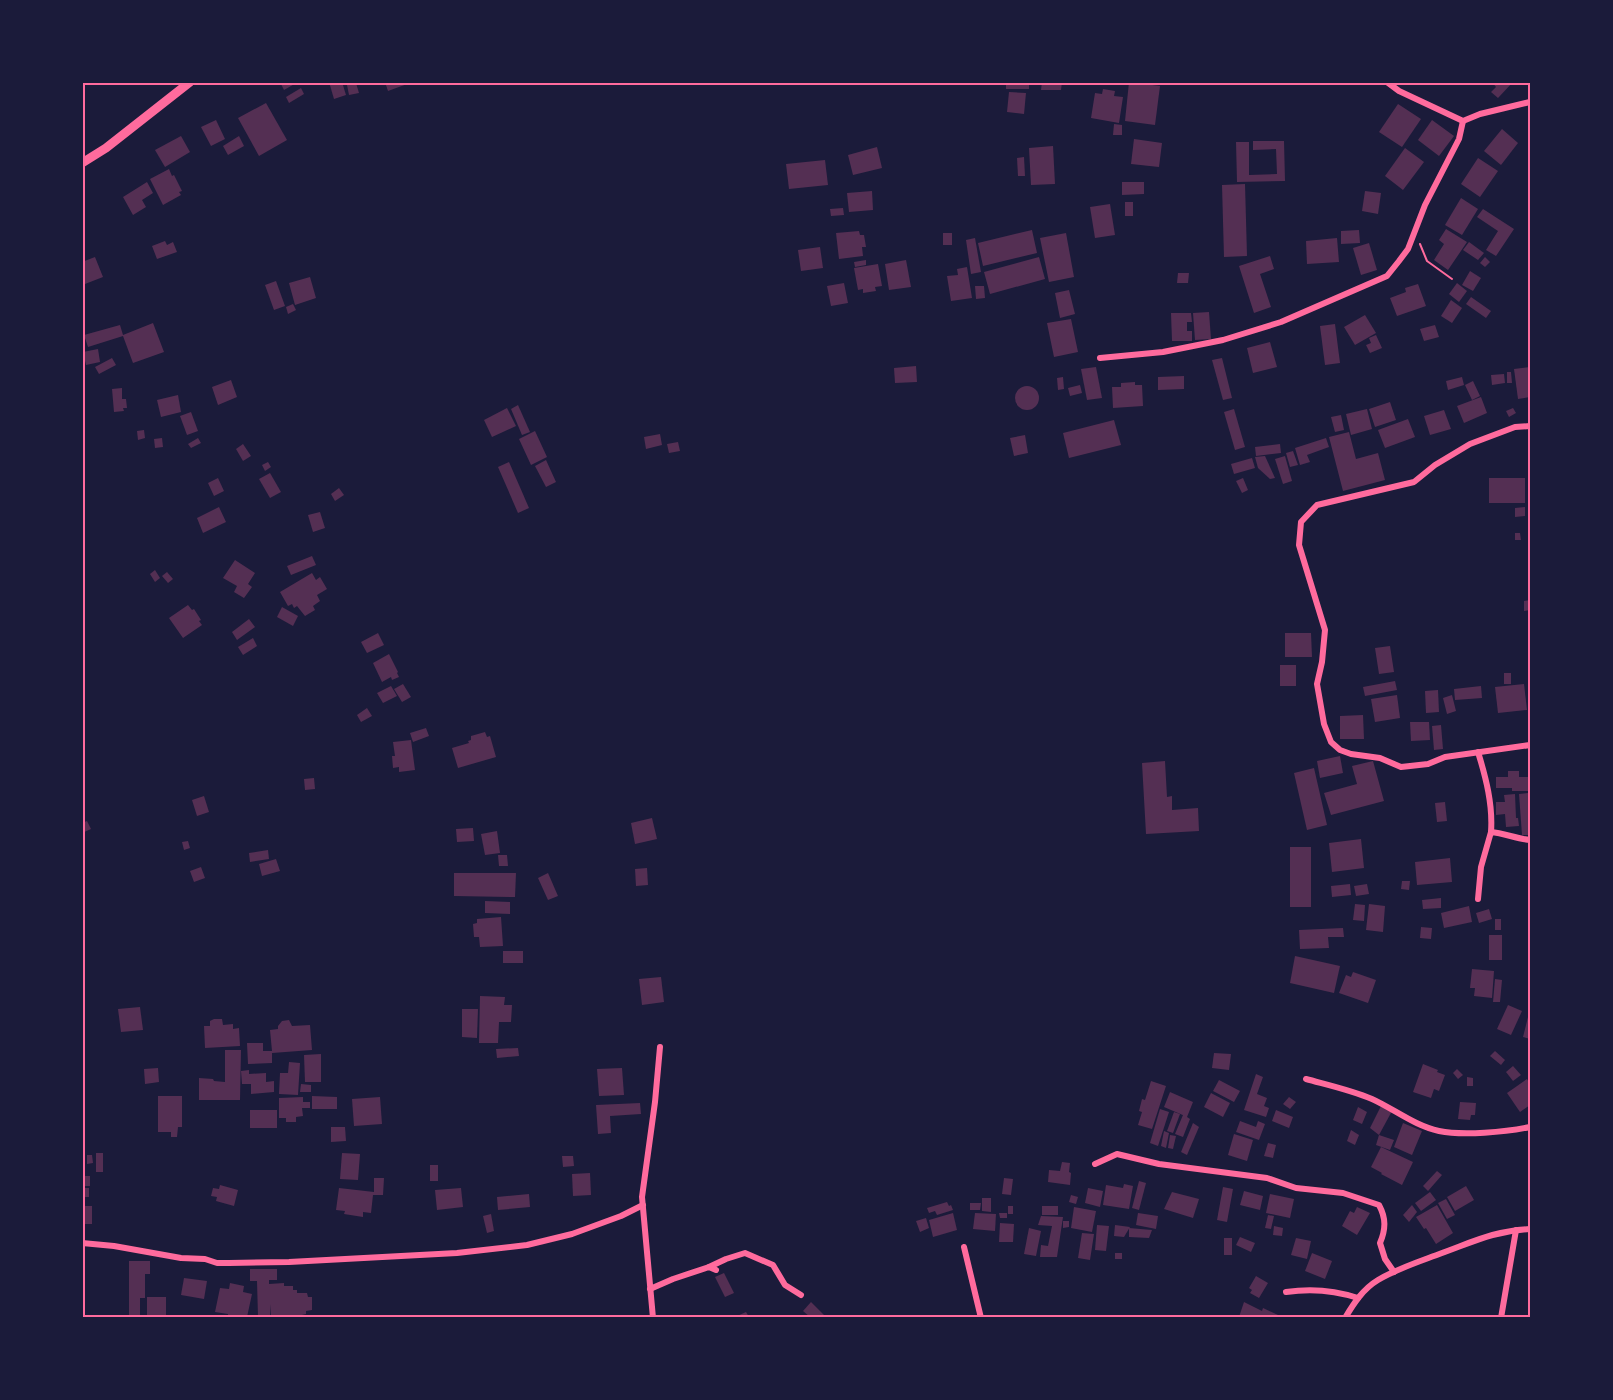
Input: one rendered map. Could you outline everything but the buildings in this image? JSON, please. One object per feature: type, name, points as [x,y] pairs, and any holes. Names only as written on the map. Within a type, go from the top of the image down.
[{"type":"street","points":[[82,164],[190,82]]},
{"type":"street","points":[[1387,82],[1399,91],[1463,121],[1480,114],[1530,102]]},
{"type":"street","points":[[1100,358],[1163,352],[1223,340],[1281,322],[1387,276],[1408,249],[1425,205],[1459,139],[1463,121]]},
{"type":"street","points":[[1530,426],[1515,427],[1470,444],[1435,465],[1414,482],[1317,505],[1300,522],[1299,545],[1325,630],[1317,684],[1324,724],[1331,742],[1340,750],[1380,758],[1401,767],[1428,764],[1445,757],[1530,745]]},
{"type":"street","points":[[1478,752],[1488,784],[1491,822],[1491,832],[1481,867],[1478,899]]},
{"type":"street","points":[[1491,832],[1530,840]]},
{"type":"street","points":[[653,1317],[642,1197],[660,1047]]},
{"type":"street","points":[[1306,1079],[1371,1099],[1437,1131],[1514,1131],[1530,1127]]},
{"type":"street","points":[[1095,1164],[1117,1154],[1159,1164],[1267,1178],[1296,1188],[1343,1193],[1379,1205],[1385,1217],[1384,1234],[1380,1243],[1385,1259],[1394,1272]]},
{"type":"street","points":[[82,1243],[114,1246],[181,1258],[205,1259],[217,1263],[289,1262],[457,1253],[527,1245],[572,1234],[621,1216],[643,1205]]},
{"type":"street","points":[[1345,1317],[1358,1298],[1377,1280],[1482,1237],[1500,1232],[1530,1229]]},
{"type":"street","points":[[1501,1317],[1515,1230]]},
{"type":"street","points":[[964,1248],[981,1317]]},
{"type":"street","points":[[650,1289],[673,1278],[713,1269],[726,1259],[745,1253],[773,1265],[785,1285],[801,1295]]},
{"type":"street","points":[[1286,1292],[1302,1289],[1323,1290],[1340,1292],[1358,1298]]},
{"type":"path","points":[[1415,231],[1427,261],[1452,279]]}]
